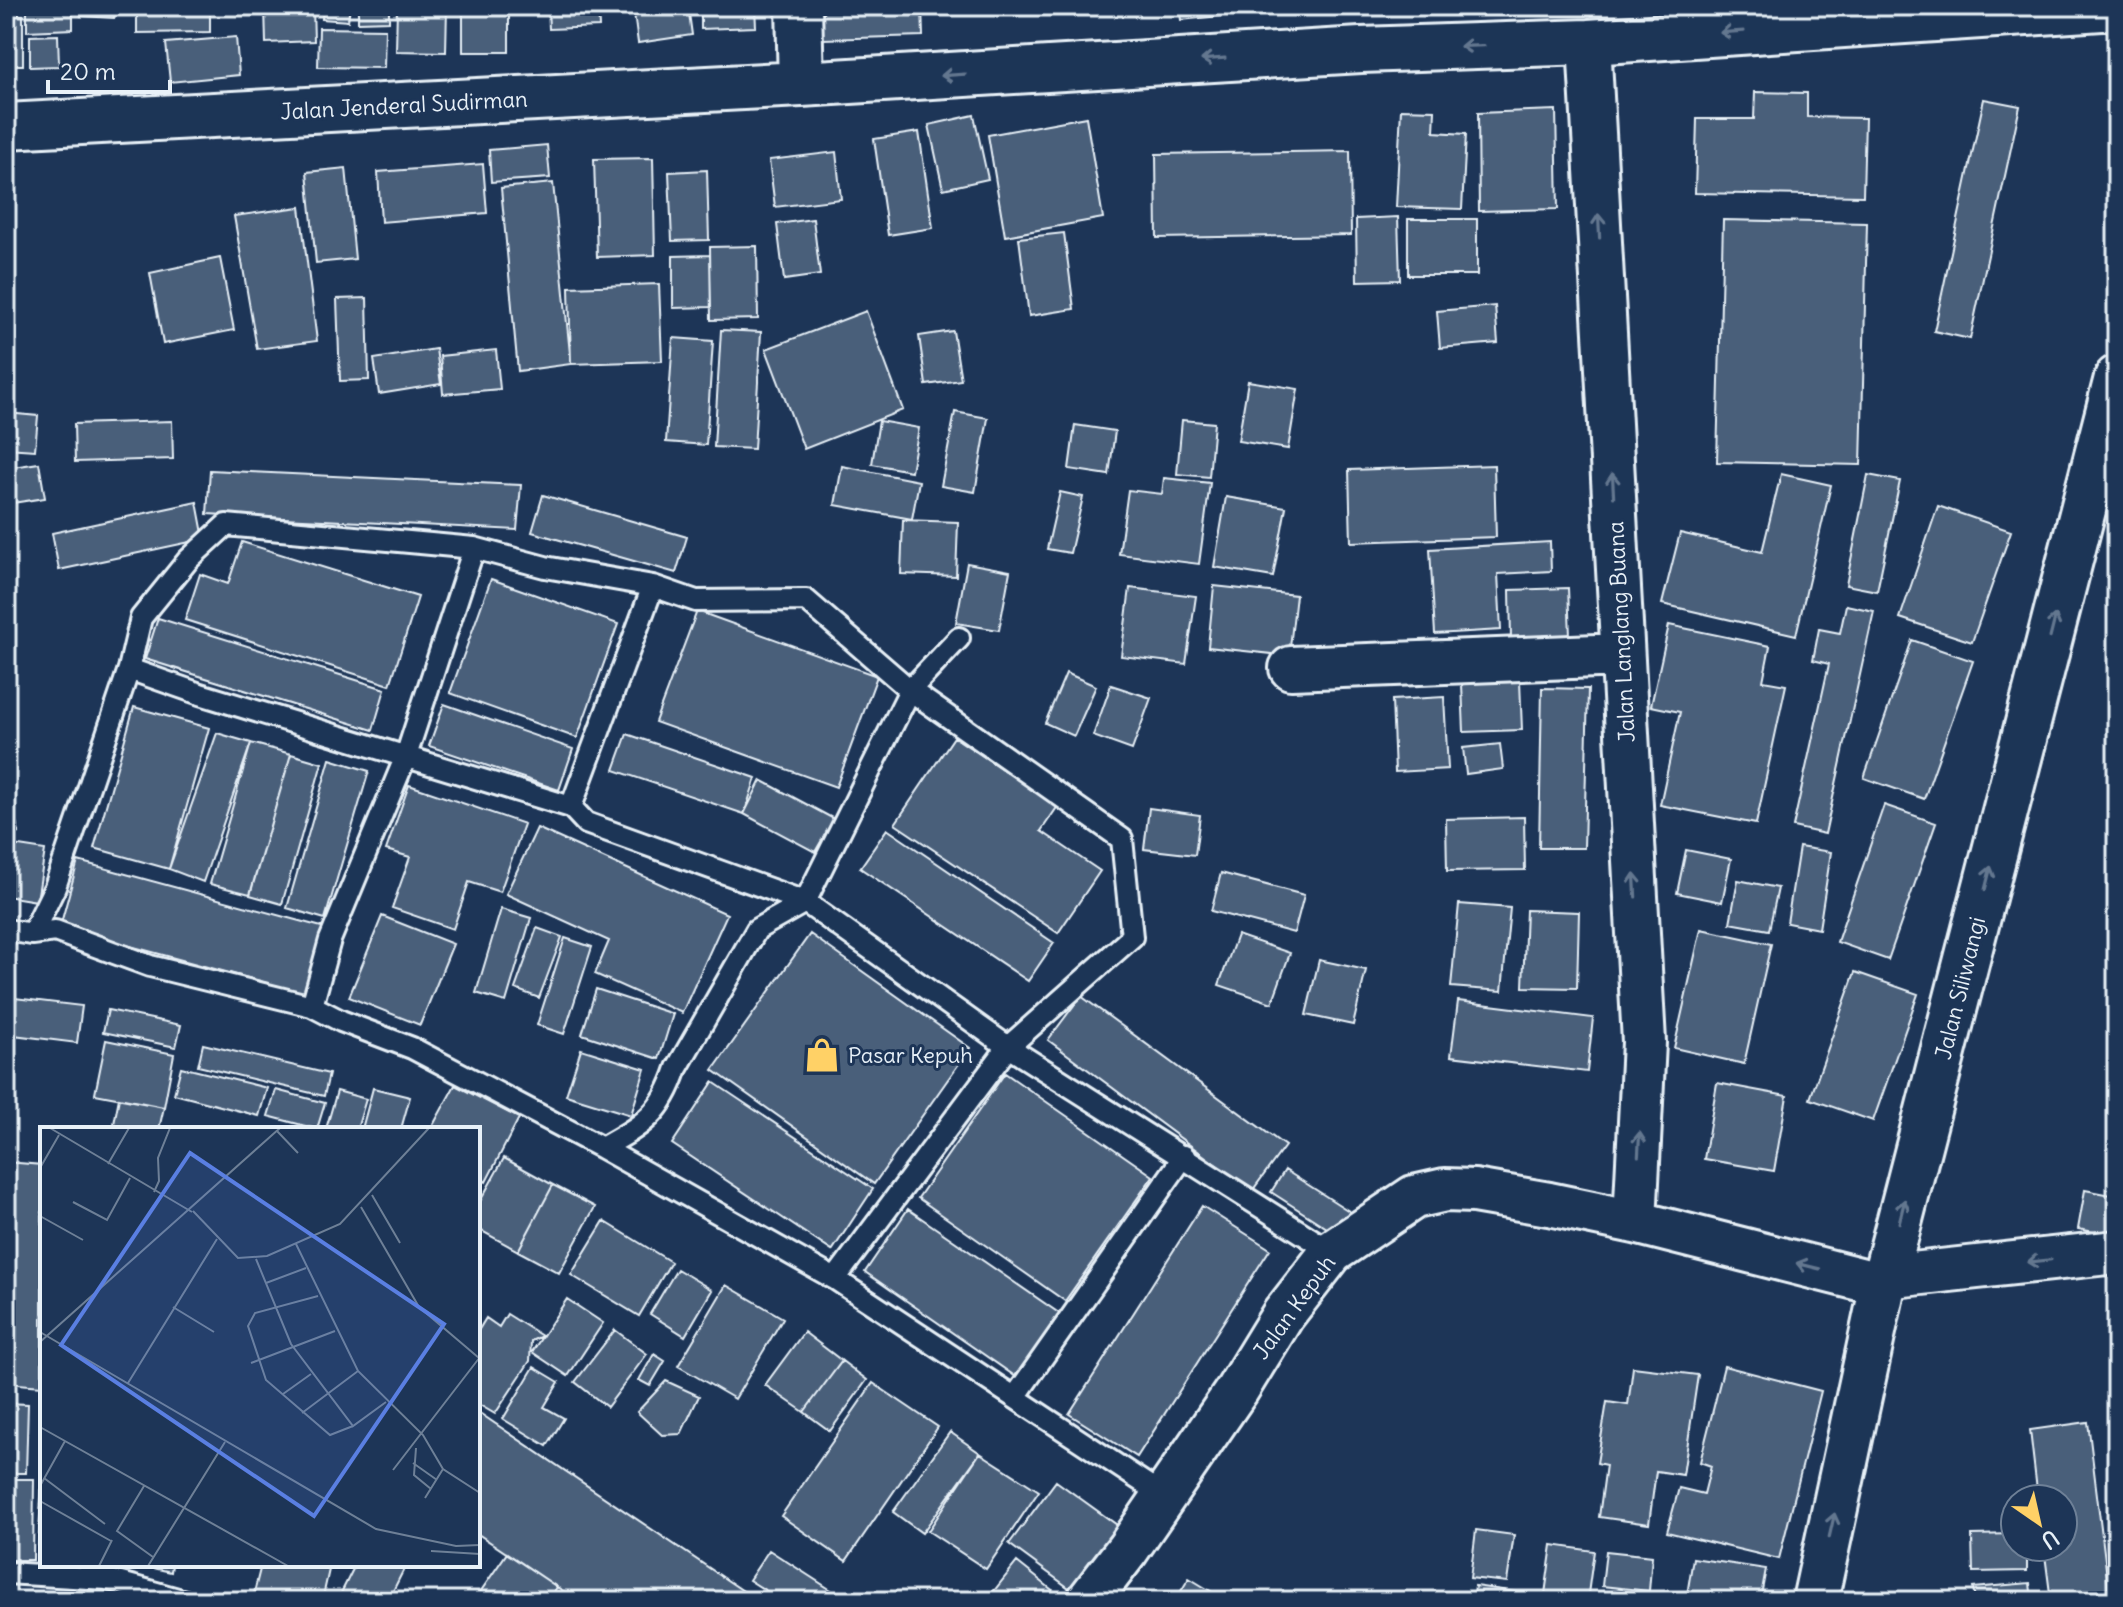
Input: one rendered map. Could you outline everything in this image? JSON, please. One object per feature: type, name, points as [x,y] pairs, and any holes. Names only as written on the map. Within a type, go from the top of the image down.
[{"type":"main road","points":[[799,6],[801,84]]},
{"type":"main road","name":"Jalan Jenderal Sudirman","points":[[6,126],[801,84],[1361,50],[1589,42],[2117,7]]},
{"type":"main road","name":"Jalan Siliwangi","points":[[1815,1601],[1884,1283],[2117,378]]},
{"type":"street","name":"Jalan Langlang Buana","points":[[1589,42],[1644,1042],[1635,1222]]},
{"type":"street","points":[[1291,668],[1622,655]]},
{"type":"street","name":"Jalan Kepuh","points":[[1088,1601],[1237,1390],[1283,1315],[1335,1248],[1414,1197],[1445,1190],[1474,1191],[1635,1222],[1884,1283]]},
{"type":"street","points":[[1884,1283],[2117,1252]]},
{"type":"lane","points":[[32,934],[55,887],[129,669],[141,618],[188,560],[226,525],[474,548],[545,567],[653,586],[696,601],[806,600],[910,690],[1122,839],[1132,937],[1008,1047],[835,1279]]},
{"type":"lane","points":[[312,1006],[330,940],[406,756],[474,548]]},
{"type":"lane","points":[[571,807],[653,586]]},
{"type":"lane","points":[[602,1148],[643,1125],[669,1092],[677,1068],[757,929],[805,902],[910,690],[955,643]]},
{"type":"lane","points":[[129,669],[259,713],[571,807],[586,823],[805,902],[1008,1047],[1335,1248]]},
{"type":"lane","points":[[6,930],[32,934],[55,931],[150,966],[312,1006],[341,1021],[412,1048],[602,1148],[835,1279],[1164,1496]]},
{"type":"lane","points":[[1015,1397],[1184,1156]]},
{"type":"lane","points":[[6,1573],[106,1579],[185,1601]]},
{"type":"building","points":[[27,6],[73,6],[73,29],[27,31]]},
{"type":"building","points":[[81,6],[115,6],[114,18],[81,16]]},
{"type":"building","points":[[137,6],[210,6],[210,32],[137,33]]},
{"type":"building","points":[[265,6],[313,6],[314,41],[266,43]]},
{"type":"building","points":[[323,6],[350,6],[348,21],[322,19]]},
{"type":"building","points":[[358,6],[389,6],[389,21],[358,22]]},
{"type":"building","points":[[397,6],[447,6],[446,52],[396,51]]},
{"type":"building","points":[[463,6],[509,6],[509,52],[463,52]]},
{"type":"building","points":[[548,6],[598,6],[599,27],[549,29]]},
{"type":"building","points":[[633,6],[688,6],[692,35],[638,43]]},
{"type":"building","points":[[701,6],[755,6],[756,27],[701,29]]},
{"type":"building","points":[[822,6],[922,6],[923,36],[823,39]]},
{"type":"building","points":[[1179,6],[1281,6],[1281,10],[1181,20]]},
{"type":"building","points":[[6,15],[23,15],[23,65],[6,65]]},
{"type":"building","points":[[319,28],[385,29],[384,68],[318,67]]},
{"type":"building","points":[[58,35],[59,66],[30,67],[30,36]]},
{"type":"building","points":[[236,37],[239,75],[170,82],[166,43]]},
{"type":"building","points":[[1755,92],[1807,93],[1807,117],[1865,118],[1863,196],[1695,193],[1697,119],[1754,119]]},
{"type":"building","points":[[1984,99],[2020,106],[1970,339],[1934,331]]},
{"type":"building","points":[[1401,109],[1435,110],[1434,132],[1466,134],[1462,209],[1396,207]]},
{"type":"building","points":[[1556,110],[1558,209],[1479,211],[1478,113]]},
{"type":"building","points":[[974,115],[988,179],[943,189],[929,125]]},
{"type":"building","points":[[1086,117],[1103,218],[1005,236],[988,135]]},
{"type":"building","points":[[919,132],[933,228],[888,235],[874,139]]},
{"type":"building","points":[[547,145],[550,178],[491,182],[489,150]]},
{"type":"building","points":[[1350,151],[1351,235],[1157,238],[1156,154]]},
{"type":"building","points":[[836,152],[841,199],[775,207],[769,160]]},
{"type":"building","points":[[653,158],[655,255],[597,257],[594,159]]},
{"type":"building","points":[[483,164],[487,213],[381,222],[378,172]]},
{"type":"building","points":[[346,168],[355,259],[316,263],[307,172]]},
{"type":"building","points":[[707,170],[709,240],[672,241],[669,172]]},
{"type":"building","points":[[553,183],[571,364],[518,371],[501,188]]},
{"type":"building","points":[[300,207],[317,341],[257,349],[234,216]]},
{"type":"building","points":[[1398,217],[1400,280],[1357,281],[1356,219]]},
{"type":"building","points":[[813,219],[820,275],[784,280],[777,224]]},
{"type":"building","points":[[1408,219],[1477,219],[1477,275],[1408,275]]},
{"type":"building","points":[[1723,220],[1867,223],[1861,465],[1717,462]]},
{"type":"building","points":[[1064,233],[1074,309],[1029,316],[1019,238]]},
{"type":"building","points":[[757,246],[758,319],[711,320],[710,247]]},
{"type":"building","points":[[710,255],[711,307],[673,308],[673,256]]},
{"type":"building","points":[[220,258],[234,330],[163,344],[150,273]]},
{"type":"building","points":[[659,284],[662,361],[571,364],[569,287]]},
{"type":"building","points":[[367,298],[369,380],[340,381],[337,299]]},
{"type":"building","points":[[1495,306],[1498,343],[1440,348],[1437,311]]},
{"type":"building","points":[[866,311],[903,410],[804,449],[766,349]]},
{"type":"building","points":[[721,330],[761,332],[754,449],[714,447]]},
{"type":"building","points":[[953,331],[961,380],[926,385],[919,336]]},
{"type":"building","points":[[673,338],[713,341],[706,445],[666,442]]},
{"type":"building","points":[[436,349],[441,384],[379,394],[374,359]]},
{"type":"building","points":[[496,350],[500,389],[443,394],[440,356]]},
{"type":"building","points":[[1248,381],[1298,389],[1288,449],[1238,441]]},
{"type":"building","points":[[955,412],[988,418],[975,492],[941,486]]},
{"type":"building","points":[[6,413],[38,416],[35,450],[6,448]]},
{"type":"building","points":[[1182,420],[1214,423],[1209,477],[1177,474]]},
{"type":"building","points":[[172,421],[173,459],[75,462],[74,424]]},
{"type":"building","points":[[879,421],[919,428],[911,471],[872,464]]},
{"type":"building","points":[[1075,425],[1115,431],[1109,475],[1069,469]]},
{"type":"building","points":[[39,463],[45,498],[6,504],[6,468]]},
{"type":"building","points":[[1494,465],[1496,537],[1351,542],[1349,470]]},
{"type":"building","points":[[842,466],[919,481],[912,519],[835,505]]},
{"type":"building","points":[[210,470],[521,485],[517,530],[207,514]]},
{"type":"building","points":[[1781,474],[1831,485],[1796,635],[1662,604],[1680,533],[1762,552]]},
{"type":"building","points":[[1868,475],[1900,481],[1877,591],[1846,585]]},
{"type":"building","points":[[1164,478],[1210,483],[1199,564],[1119,554],[1128,490],[1162,494]]},
{"type":"building","points":[[1060,492],[1083,497],[1070,553],[1047,549]]},
{"type":"building","points":[[543,495],[687,537],[676,573],[532,532]]},
{"type":"building","points":[[1226,497],[1286,507],[1273,577],[1214,567]]},
{"type":"building","points":[[197,502],[204,539],[59,570],[52,533]]},
{"type":"building","points":[[1938,506],[2011,531],[1972,642],[1900,618]]},
{"type":"building","points":[[903,520],[958,522],[956,576],[901,574]]},
{"type":"building","points":[[242,542],[418,597],[390,685],[185,620],[200,574],[228,584]]},
{"type":"building","points":[[1550,542],[1551,571],[1498,574],[1501,630],[1435,634],[1430,549]]},
{"type":"building","points":[[967,563],[1010,571],[999,630],[956,623]]},
{"type":"building","points":[[491,579],[618,624],[577,738],[450,693]]},
{"type":"building","points":[[1214,586],[1296,595],[1289,656],[1208,647]]},
{"type":"building","points":[[1130,588],[1196,596],[1186,664],[1121,656]]},
{"type":"building","points":[[1568,588],[1570,636],[1511,639],[1510,590]]},
{"type":"building","points":[[1846,605],[1874,611],[1825,834],[1793,827],[1829,664],[1813,660],[1819,629],[1840,633]]},
{"type":"building","points":[[697,611],[877,676],[836,787],[655,722]]},
{"type":"building","points":[[158,618],[385,689],[373,730],[145,659]]},
{"type":"building","points":[[1669,625],[1770,646],[1763,681],[1786,685],[1756,824],[1660,805],[1680,712],[1651,706]]},
{"type":"building","points":[[1912,640],[1973,661],[1924,799],[1864,778]]},
{"type":"building","points":[[1066,673],[1096,686],[1074,736],[1045,723]]},
{"type":"building","points":[[1520,681],[1522,730],[1464,732],[1462,684]]},
{"type":"building","points":[[1111,685],[1151,698],[1132,750],[1093,736]]},
{"type":"building","points":[[1542,688],[1588,689],[1584,848],[1539,848]]},
{"type":"building","points":[[1444,697],[1448,769],[1395,772],[1392,700]]},
{"type":"building","points":[[444,704],[573,749],[559,790],[429,746]]},
{"type":"building","points":[[134,707],[209,728],[169,869],[94,848]]},
{"type":"building","points":[[217,733],[251,743],[203,882],[169,869]]},
{"type":"building","points":[[627,734],[756,778],[744,814],[614,770]]},
{"type":"building","points":[[954,737],[1058,806],[1041,831],[1100,871],[1058,933],[895,824]]},
{"type":"building","points":[[251,743],[291,754],[250,894],[210,884]]},
{"type":"building","points":[[1500,744],[1503,769],[1466,774],[1463,748]]},
{"type":"building","points":[[291,754],[322,763],[282,904],[250,895]]},
{"type":"building","points":[[330,759],[369,771],[325,919],[287,908]]},
{"type":"building","points":[[761,780],[834,819],[815,852],[744,814]]},
{"type":"building","points":[[6,783],[19,833],[6,836]]},
{"type":"building","points":[[409,785],[524,824],[500,892],[469,882],[453,929],[392,908],[410,857],[386,850]]},
{"type":"building","points":[[1884,805],[1936,823],[1888,960],[1837,942]]},
{"type":"building","points":[[1149,808],[1200,815],[1195,855],[1144,849]]},
{"type":"building","points":[[1524,817],[1525,870],[1447,871],[1446,819]]},
{"type":"building","points":[[537,828],[727,914],[682,1013],[595,974],[609,941],[506,894]]},
{"type":"building","points":[[887,829],[1054,943],[1028,981],[860,868]]},
{"type":"building","points":[[6,844],[45,850],[37,901],[6,896]]},
{"type":"building","points":[[1799,847],[1831,852],[1819,929],[1787,923]]},
{"type":"building","points":[[1686,850],[1731,859],[1722,902],[1677,893]]},
{"type":"building","points":[[78,861],[329,929],[311,995],[60,927]]},
{"type":"building","points":[[1221,873],[1304,895],[1294,933],[1211,911]]},
{"type":"building","points":[[1738,880],[1778,888],[1769,930],[1730,923]]},
{"type":"building","points":[[1459,904],[1510,908],[1502,991],[1451,987]]},
{"type":"building","points":[[501,909],[531,918],[506,1002],[476,993]]},
{"type":"building","points":[[1526,910],[1579,912],[1577,988],[1523,987]]},
{"type":"building","points":[[382,916],[453,944],[420,1025],[349,997]]},
{"type":"building","points":[[537,928],[562,937],[539,998],[515,989]]},
{"type":"building","points":[[1701,929],[1771,944],[1744,1064],[1674,1048]]},
{"type":"building","points":[[810,934],[970,1048],[874,1184],[713,1070]]},
{"type":"building","points":[[1237,935],[1290,953],[1272,1003],[1219,985]]},
{"type":"building","points":[[565,938],[592,947],[564,1034],[537,1025]]},
{"type":"building","points":[[1319,960],[1366,970],[1353,1025],[1306,1015]]},
{"type":"building","points":[[1855,972],[1918,994],[1873,1121],[1810,1099]]},
{"type":"building","points":[[596,989],[673,1014],[659,1059],[582,1034]]},
{"type":"building","points":[[1081,996],[1285,1146],[1252,1191],[1048,1040]]},
{"type":"building","points":[[6,997],[82,1006],[77,1043],[6,1034]]},
{"type":"building","points":[[1458,1001],[1593,1018],[1587,1072],[1451,1056]]},
{"type":"building","points":[[108,1010],[181,1025],[176,1047],[103,1032]]},
{"type":"building","points":[[106,1040],[174,1054],[164,1107],[95,1094]]},
{"type":"building","points":[[203,1044],[329,1074],[324,1096],[198,1066]]},
{"type":"building","points":[[581,1049],[645,1069],[631,1115],[566,1095]]},
{"type":"building","points":[[181,1067],[267,1088],[259,1116],[174,1094]]},
{"type":"building","points":[[1005,1073],[1153,1176],[1065,1301],[918,1198]]},
{"type":"building","points":[[713,1082],[873,1189],[832,1251],[672,1144]]},
{"type":"building","points":[[1717,1083],[1787,1096],[1774,1171],[1704,1159]]},
{"type":"building","points":[[455,1085],[519,1118],[486,1182],[480,1179],[480,1127],[432,1127]]},
{"type":"building","points":[[373,1088],[410,1097],[402,1127],[363,1127]]},
{"type":"building","points":[[276,1090],[325,1103],[318,1127],[268,1116]]},
{"type":"building","points":[[337,1091],[366,1099],[358,1127],[327,1127]]},
{"type":"building","points":[[119,1098],[164,1107],[159,1127],[113,1127]]},
{"type":"building","points":[[504,1158],[553,1185],[518,1251],[480,1230],[480,1201]]},
{"type":"building","points":[[6,1162],[40,1165],[40,1386],[6,1383]]},
{"type":"building","points":[[1285,1170],[1352,1213],[1338,1235],[1271,1192]]},
{"type":"building","points":[[553,1185],[595,1207],[559,1273],[518,1251]]},
{"type":"building","points":[[2085,1190],[2117,1196],[2117,1236],[2078,1229]]},
{"type":"building","points":[[1202,1206],[1270,1249],[1137,1457],[1069,1414]]},
{"type":"building","points":[[908,1209],[1066,1318],[1022,1381],[865,1272]]},
{"type":"building","points":[[604,1221],[671,1262],[639,1316],[571,1275]]},
{"type":"building","points":[[677,1269],[712,1290],[685,1336],[650,1314]]},
{"type":"building","points":[[726,1285],[783,1318],[735,1399],[678,1366]]},
{"type":"building","points":[[567,1299],[603,1323],[568,1376],[532,1352]]},
{"type":"building","points":[[507,1314],[542,1336],[531,1341],[530,1361],[495,1414],[480,1405],[480,1328],[486,1318],[499,1327]]},
{"type":"building","points":[[615,1330],[647,1354],[607,1407],[575,1382]]},
{"type":"building","points":[[804,1332],[842,1361],[804,1412],[765,1385]]},
{"type":"building","points":[[654,1354],[665,1361],[650,1386],[639,1380]]},
{"type":"building","points":[[842,1361],[867,1380],[830,1431],[804,1412]]},
{"type":"building","points":[[1724,1366],[1821,1391],[1779,1559],[1667,1532],[1679,1488],[1704,1494],[1711,1466],[1700,1462]]},
{"type":"building","points":[[534,1367],[559,1382],[544,1407],[564,1418],[547,1446],[503,1419]]},
{"type":"building","points":[[1633,1367],[1698,1375],[1683,1475],[1656,1471],[1649,1524],[1599,1517],[1606,1465],[1597,1463],[1607,1402],[1628,1405]]},
{"type":"building","points":[[666,1381],[699,1396],[681,1434],[662,1435],[637,1412]]},
{"type":"building","points":[[873,1383],[938,1427],[846,1561],[781,1516]]},
{"type":"building","points":[[6,1403],[28,1404],[26,1473],[6,1473]]},
{"type":"building","points":[[480,1413],[758,1601],[578,1601],[480,1535]]},
{"type":"building","points":[[2088,1422],[2110,1601],[2051,1601],[2046,1563],[2079,1563],[2079,1483],[2036,1483],[2030,1430]]},
{"type":"building","points":[[950,1432],[980,1453],[922,1533],[893,1512]]},
{"type":"building","points":[[980,1453],[1039,1491],[986,1569],[928,1531]]},
{"type":"building","points":[[6,1479],[34,1479],[33,1560],[6,1560]]},
{"type":"building","points":[[1056,1481],[1131,1535],[1084,1599],[1009,1544]]},
{"type":"building","points":[[1476,1530],[1514,1535],[1507,1582],[1470,1578]]},
{"type":"building","points":[[1999,1534],[1999,1563],[2027,1563],[2027,1571],[1973,1572],[1972,1535]]},
{"type":"building","points":[[1552,1545],[1594,1551],[1587,1601],[1544,1601]]},
{"type":"building","points":[[769,1550],[848,1601],[782,1601],[749,1580]]},
{"type":"building","points":[[1606,1551],[1652,1556],[1649,1591],[1602,1586]]},
{"type":"building","points":[[507,1553],[557,1587],[548,1601],[474,1601]]},
{"type":"building","points":[[1693,1558],[1766,1569],[1760,1601],[1686,1601]]},
{"type":"building","points":[[1017,1562],[1066,1601],[986,1601]]},
{"type":"building","points":[[149,1567],[172,1567],[171,1572]]},
{"type":"building","points":[[260,1567],[330,1567],[322,1601],[252,1601]]},
{"type":"building","points":[[354,1567],[405,1567],[388,1601],[337,1601]]},
{"type":"building","points":[[1189,1578],[1227,1601],[1175,1601]]},
{"type":"building","points":[[2030,1583],[2032,1601],[1975,1601],[1973,1588]]},
{"type":"building","points":[[1475,1586],[1516,1592],[1515,1601],[1473,1601]]},
{"type":"place","name":"Pasar Kepuh","points":[[822,1055]]}]
